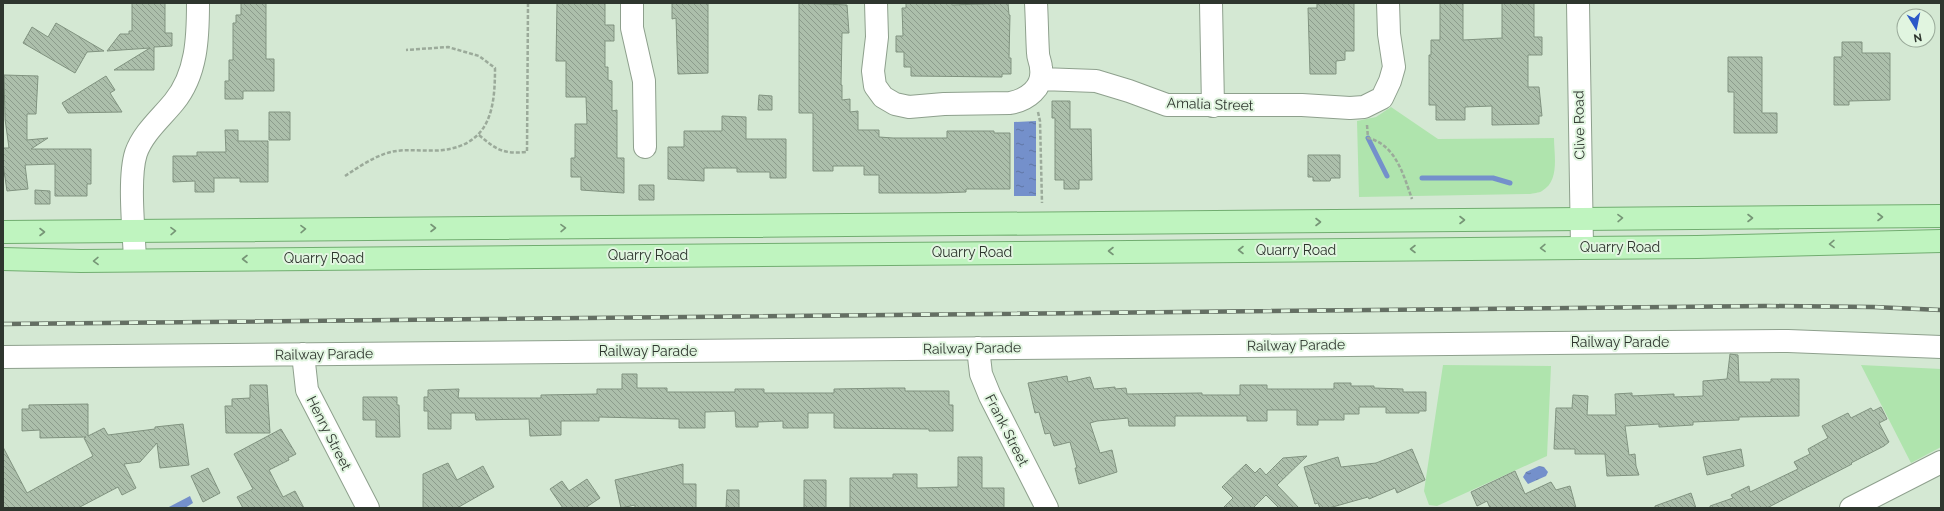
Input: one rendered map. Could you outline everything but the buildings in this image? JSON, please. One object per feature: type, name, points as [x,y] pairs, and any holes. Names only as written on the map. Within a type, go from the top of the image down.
[{"type":"main road","name":"Quarry Road","points":[[3,232],[1941,216]]},
{"type":"main road","points":[[1279,222],[1279,250]]},
{"type":"main road","name":"Quarry Road","points":[[3,259],[135,260],[1697,247],[1941,242]]},
{"type":"street","points":[[135,260],[133,179],[136,153],[146,134],[175,100],[189,78],[195,54],[198,3]]},
{"type":"street","points":[[632,3],[632,28],[644,81],[645,147]]},
{"type":"street","name":"Amalia Street","points":[[876,3],[877,37],[873,71],[875,86],[883,96],[895,104],[908,108],[944,104],[1010,103],[1021,101],[1036,87],[1096,81],[1129,90],[1168,105],[1302,105],[1350,108],[1364,107],[1382,98],[1390,82],[1394,67],[1389,34],[1388,3]]},
{"type":"street","points":[[1036,3],[1038,57],[1042,68],[1036,87]]},
{"type":"street","points":[[1211,3],[1213,106]]},
{"type":"street","name":"Clive Road","points":[[1578,3],[1582,247]]},
{"type":"street","name":"Railway Parade","points":[[3,357],[1788,341],[1941,347]]},
{"type":"street","name":"Frank Street","points":[[978,348],[980,370],[990,396],[1047,508]]},
{"type":"street","name":"Henry Street","points":[[303,354],[307,390],[368,508]]},
{"type":"street","points":[[1851,508],[1941,462]]},
{"type":"path","points":[[478,135],[492,146],[509,154],[527,152],[528,3]]},
{"type":"path","points":[[345,176],[365,163],[391,152],[444,150],[464,145],[478,135],[490,117],[495,93],[495,68],[479,56],[448,47],[406,50]]},
{"type":"path","points":[[1036,87],[1040,121],[1042,203]]},
{"type":"path","points":[[1364,107],[1368,138],[1386,145],[1402,170],[1412,199]]},
{"type":"green space","points":[[1391,107],[1438,139],[1554,138],[1555,167],[1551,181],[1548,187],[1542,191],[1530,194],[1359,197],[1357,121],[1376,117]]},
{"type":"green space","points":[[1443,365],[1551,366],[1547,456],[1437,506],[1429,505],[1424,491]]},
{"type":"green space","points":[[1861,365],[1941,369],[1941,447],[1911,463]]},
{"type":"water","points":[[1036,121],[1036,196],[1014,196],[1014,122]]},
{"type":"water","points":[[1539,466],[1544,467],[1548,472],[1546,476],[1528,484],[1523,477],[1526,472]]},
{"type":"water","points":[[190,496],[193,503],[185,508],[167,508]]},
{"type":"waterway","points":[[1368,138],[1387,176]]},
{"type":"waterway","points":[[1422,178],[1493,178],[1510,183]]},
{"type":"railway","points":[[3,324],[1765,306],[1873,307],[1941,310]]}]
